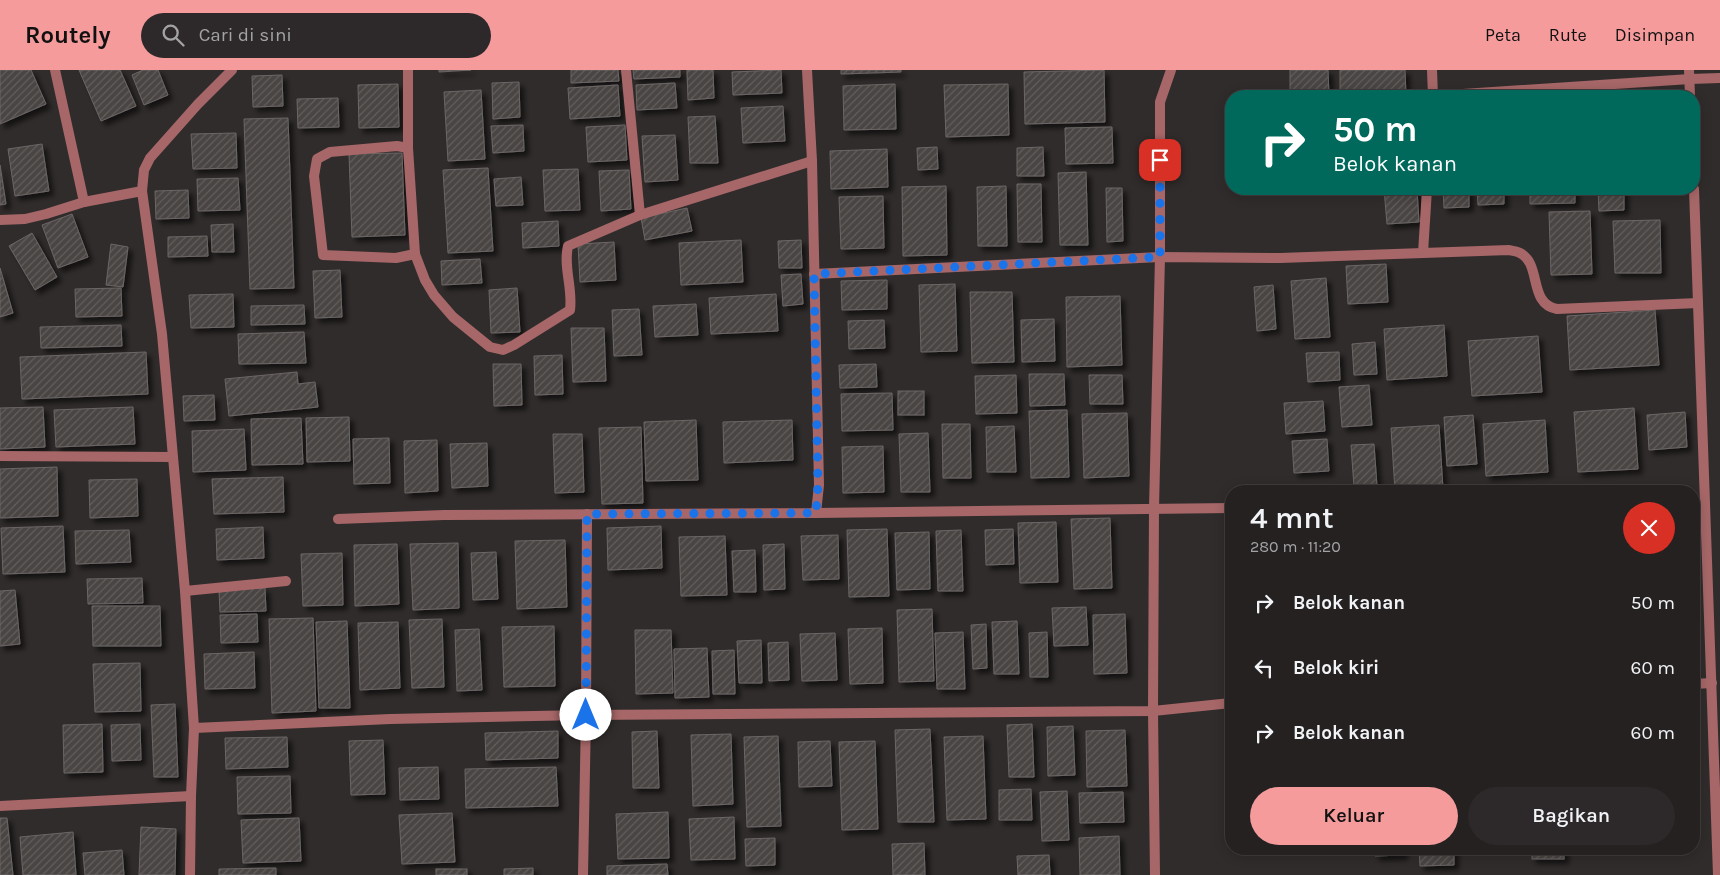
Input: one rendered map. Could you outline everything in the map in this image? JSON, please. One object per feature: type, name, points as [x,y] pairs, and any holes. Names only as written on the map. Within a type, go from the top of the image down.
[{"type":"street","points":[[55,70],[84,202]]},
{"type":"street","points":[[190,875],[194,728],[185,591],[162,334],[142,192],[144,170],[150,158],[232,70]]},
{"type":"street","points":[[408,70],[408,148],[414,254],[425,280],[434,295],[453,317],[490,347],[503,350],[570,310],[572,298],[565,256],[568,246],[640,215],[812,161]]},
{"type":"street","points":[[626,70],[640,215]]},
{"type":"street","points":[[807,70],[812,161],[818,485],[816,513]]},
{"type":"street","points":[[1156,875],[1153,711],[1154,508],[1160,257],[1160,102],[1171,70]]},
{"type":"street","points":[[1432,70],[1433,90]]},
{"type":"street","points":[[1503,90],[1689,74],[1720,78]]},
{"type":"street","points":[[1689,74],[1690,90]]},
{"type":"street","points":[[408,148],[397,146],[330,152],[317,159],[314,176],[323,255],[396,258],[414,254]]},
{"type":"street","points":[[0,220],[25,219],[84,202],[142,192]]},
{"type":"street","points":[[1423,253],[1427,195]]},
{"type":"street","points":[[1694,195],[1718,875]]},
{"type":"street","points":[[814,274],[1160,257],[1280,258],[1509,250],[1522,253],[1530,263],[1542,301],[1548,307],[1557,309],[1698,303]]},
{"type":"street","points":[[0,456],[172,457]]},
{"type":"street","points":[[1700,494],[1705,494]]},
{"type":"street","points":[[338,519],[444,515],[1225,508]]},
{"type":"street","points":[[583,875],[587,514]]},
{"type":"street","points":[[185,591],[286,581]]},
{"type":"street","points":[[1700,684],[1712,683]]},
{"type":"street","points":[[194,728],[390,719],[586,715],[1153,711],[1225,704]]},
{"type":"street","points":[[0,806],[191,796]]},
{"type":"building","points":[[0,70],[31,70],[46,104],[0,124]]},
{"type":"building","points":[[79,70],[120,70],[136,106],[101,121]]},
{"type":"building","points":[[143,70],[158,70],[168,95],[144,105],[132,75]]},
{"type":"building","points":[[439,70],[471,70],[439,72]]},
{"type":"building","points":[[571,70],[618,70],[619,81],[571,83]]},
{"type":"building","points":[[633,70],[680,70],[680,77],[634,79]]},
{"type":"building","points":[[687,70],[713,70],[714,98],[688,100]]},
{"type":"building","points":[[781,70],[782,93],[733,95],[732,72]]},
{"type":"building","points":[[841,70],[901,70],[901,72],[841,74]]},
{"type":"building","points":[[1104,70],[1105,122],[1025,124],[1024,72]]},
{"type":"building","points":[[1290,70],[1328,70],[1329,90],[1290,90]]},
{"type":"building","points":[[1340,70],[1405,70],[1406,90],[1340,90]]},
{"type":"building","points":[[282,75],[283,106],[253,107],[252,76]]},
{"type":"building","points":[[519,82],[520,117],[493,119],[492,83]]},
{"type":"building","points":[[675,83],[677,108],[637,110],[636,85]]},
{"type":"building","points":[[398,84],[399,127],[359,128],[358,85]]},
{"type":"building","points":[[895,84],[896,129],[844,130],[843,86]]},
{"type":"building","points":[[1008,84],[1009,135],[946,137],[944,85]]},
{"type":"building","points":[[618,85],[620,116],[570,119],[568,88]]},
{"type":"building","points":[[481,90],[485,159],[448,161],[444,92]]},
{"type":"building","points":[[338,98],[339,127],[298,128],[297,99]]},
{"type":"building","points":[[783,106],[785,141],[743,143],[741,108]]},
{"type":"building","points":[[715,116],[718,163],[690,163],[688,117]]},
{"type":"building","points":[[288,118],[294,288],[250,289],[244,119]]},
{"type":"building","points":[[523,125],[524,151],[493,153],[491,126]]},
{"type":"building","points":[[625,125],[627,160],[588,162],[586,127]]},
{"type":"building","points":[[1112,127],[1113,163],[1066,164],[1065,128]]},
{"type":"building","points":[[236,133],[237,168],[193,169],[191,134]]},
{"type":"building","points":[[675,135],[678,180],[645,182],[642,136]]},
{"type":"building","points":[[42,144],[49,191],[15,196],[8,149]]},
{"type":"building","points":[[937,147],[938,169],[918,170],[917,148]]},
{"type":"building","points":[[1043,147],[1044,176],[1017,176],[1017,148]]},
{"type":"building","points":[[887,149],[888,187],[831,189],[830,151]]},
{"type":"building","points":[[402,153],[405,235],[352,237],[349,154]]},
{"type":"building","points":[[0,165],[6,204],[0,205]]},
{"type":"building","points":[[488,168],[493,251],[448,253],[443,170]]},
{"type":"building","points":[[578,169],[580,210],[545,211],[543,170]]},
{"type":"building","points":[[629,170],[631,209],[601,211],[599,171]]},
{"type":"building","points":[[1086,172],[1088,245],[1060,245],[1058,173]]},
{"type":"building","points":[[521,177],[523,205],[496,206],[494,179]]},
{"type":"building","points":[[238,178],[240,210],[198,211],[197,179]]},
{"type":"building","points":[[1017,184],[1041,184],[1042,242],[1018,242]]},
{"type":"building","points":[[946,186],[947,255],[903,256],[902,187]]},
{"type":"building","points":[[1006,186],[1007,246],[978,246],[977,187]]},
{"type":"building","points":[[1106,188],[1122,188],[1123,241],[1107,242]]},
{"type":"building","points":[[188,190],[189,218],[156,219],[155,191]]},
{"type":"building","points":[[1385,195],[1417,195],[1419,222],[1387,224]]},
{"type":"building","points":[[1443,195],[1469,195],[1469,207],[1444,208]]},
{"type":"building","points":[[1477,195],[1504,195],[1504,204],[1478,205]]},
{"type":"building","points":[[1530,195],[1575,195],[1575,203],[1530,204]]},
{"type":"building","points":[[1598,195],[1624,195],[1624,210],[1599,211]]},
{"type":"building","points":[[883,196],[884,248],[841,249],[839,197]]},
{"type":"building","points":[[687,208],[692,231],[645,240],[641,218]]},
{"type":"building","points":[[1590,211],[1592,274],[1551,275],[1549,212]]},
{"type":"building","points":[[72,214],[88,257],[58,268],[42,225]]},
{"type":"building","points":[[1660,220],[1661,273],[1615,273],[1613,221]]},
{"type":"building","points":[[558,221],[559,246],[523,248],[522,223]]},
{"type":"building","points":[[233,224],[234,252],[212,252],[211,225]]},
{"type":"building","points":[[32,233],[57,277],[35,290],[9,246]]},
{"type":"building","points":[[207,236],[208,256],[168,257],[168,237]]},
{"type":"building","points":[[741,240],[743,282],[681,285],[679,243]]},
{"type":"building","points":[[801,240],[802,268],[779,268],[778,241]]},
{"type":"building","points":[[614,242],[616,280],[580,282],[578,244]]},
{"type":"building","points":[[111,244],[128,247],[123,287],[106,285]]},
{"type":"building","points":[[480,259],[482,283],[442,285],[441,261]]},
{"type":"building","points":[[1386,264],[1388,302],[1348,304],[1346,266]]},
{"type":"building","points":[[0,268],[13,313],[0,317]]},
{"type":"building","points":[[340,270],[342,317],[315,318],[313,271]]},
{"type":"building","points":[[801,274],[803,304],[783,306],[781,275]]},
{"type":"building","points":[[1326,278],[1330,337],[1295,339],[1291,281]]},
{"type":"building","points":[[887,280],[887,309],[842,310],[841,281]]},
{"type":"building","points":[[955,284],[957,351],[921,352],[919,285]]},
{"type":"building","points":[[1273,285],[1276,329],[1257,331],[1254,287]]},
{"type":"building","points":[[121,288],[122,316],[76,317],[75,289]]},
{"type":"building","points":[[517,288],[520,332],[491,333],[489,290]]},
{"type":"building","points":[[970,292],[1012,292],[1014,362],[972,363]]},
{"type":"building","points":[[233,294],[234,327],[191,328],[189,295]]},
{"type":"building","points":[[776,294],[778,331],[711,334],[709,298]]},
{"type":"building","points":[[1120,296],[1122,365],[1067,367],[1066,297]]},
{"type":"building","points":[[696,304],[698,335],[655,337],[653,306]]},
{"type":"building","points":[[304,305],[305,324],[251,325],[251,306]]},
{"type":"building","points":[[639,309],[642,355],[614,356],[612,310]]},
{"type":"building","points":[[1655,310],[1659,365],[1570,370],[1567,316]]},
{"type":"building","points":[[1054,319],[1055,361],[1022,362],[1021,320]]},
{"type":"building","points":[[884,320],[885,348],[849,349],[848,321]]},
{"type":"building","points":[[121,325],[122,346],[41,348],[40,327]]},
{"type":"building","points":[[1444,325],[1447,376],[1387,380],[1384,329]]},
{"type":"building","points":[[571,328],[604,328],[606,381],[573,382]]},
{"type":"building","points":[[304,332],[306,363],[239,364],[238,334]]},
{"type":"building","points":[[1538,336],[1542,392],[1472,396],[1468,341]]},
{"type":"building","points":[[1375,342],[1377,374],[1354,375],[1352,344]]},
{"type":"building","points":[[146,352],[148,394],[22,399],[20,357]]},
{"type":"building","points":[[1339,352],[1340,380],[1308,382],[1306,353]]},
{"type":"building","points":[[562,355],[563,394],[535,395],[534,356]]},
{"type":"building","points":[[493,364],[521,364],[522,405],[494,406]]},
{"type":"building","points":[[876,364],[877,387],[840,388],[839,365]]},
{"type":"building","points":[[297,372],[298,384],[315,382],[318,407],[229,416],[225,379]]},
{"type":"building","points":[[1029,374],[1064,374],[1065,405],[1030,406]]},
{"type":"building","points":[[1016,375],[1017,413],[976,414],[975,376]]},
{"type":"building","points":[[1089,375],[1122,375],[1123,404],[1090,404]]},
{"type":"building","points":[[1369,385],[1372,425],[1342,427],[1339,387]]},
{"type":"building","points":[[898,391],[924,391],[924,415],[898,415]]},
{"type":"building","points":[[892,393],[893,430],[842,431],[841,394]]},
{"type":"building","points":[[214,395],[215,420],[184,421],[183,396]]},
{"type":"building","points":[[1323,401],[1325,431],[1286,434],[1284,403]]},
{"type":"building","points":[[43,407],[45,447],[0,449],[0,408]]},
{"type":"building","points":[[133,407],[135,444],[56,447],[54,410]]},
{"type":"building","points":[[1634,408],[1638,469],[1578,472],[1574,412]]},
{"type":"building","points":[[1067,410],[1069,477],[1031,478],[1029,411]]},
{"type":"building","points":[[1685,412],[1687,447],[1649,450],[1647,415]]},
{"type":"building","points":[[1127,413],[1129,476],[1084,478],[1082,414]]},
{"type":"building","points":[[1473,415],[1477,464],[1447,466],[1444,417]]},
{"type":"building","points":[[349,417],[350,461],[307,462],[306,418]]},
{"type":"building","points":[[301,418],[303,464],[252,465],[251,419]]},
{"type":"building","points":[[696,420],[698,480],[646,481],[644,422]]},
{"type":"building","points":[[792,420],[793,460],[724,463],[723,422]]},
{"type":"building","points":[[1545,420],[1548,472],[1486,476],[1483,424]]},
{"type":"building","points":[[942,424],[970,424],[971,478],[943,478]]},
{"type":"building","points":[[1439,425],[1443,485],[1395,485],[1391,428]]},
{"type":"building","points":[[1014,426],[1016,472],[987,472],[986,427]]},
{"type":"building","points":[[641,427],[643,503],[602,504],[599,428]]},
{"type":"building","points":[[244,429],[246,470],[193,472],[192,431]]},
{"type":"building","points":[[928,433],[930,492],[901,492],[899,434]]},
{"type":"building","points":[[553,434],[582,434],[584,492],[555,493]]},
{"type":"building","points":[[389,438],[390,483],[354,484],[353,439]]},
{"type":"building","points":[[1327,439],[1329,471],[1294,473],[1292,441]]},
{"type":"building","points":[[437,440],[438,491],[405,493],[404,441]]},
{"type":"building","points":[[487,443],[488,486],[452,488],[450,444]]},
{"type":"building","points":[[1374,444],[1377,485],[1354,485],[1351,445]]},
{"type":"building","points":[[883,446],[884,492],[843,493],[842,447]]},
{"type":"building","points":[[57,467],[58,516],[0,518],[0,469]]},
{"type":"building","points":[[283,477],[284,512],[214,514],[212,479]]},
{"type":"building","points":[[137,479],[138,516],[90,518],[89,480]]},
{"type":"building","points":[[1110,518],[1112,588],[1074,589],[1071,519]]},
{"type":"building","points":[[1056,522],[1058,582],[1020,583],[1018,523]]},
{"type":"building","points":[[63,526],[65,572],[3,574],[1,528]]},
{"type":"building","points":[[661,526],[662,568],[608,570],[607,528]]},
{"type":"building","points":[[263,527],[264,558],[217,560],[216,529]]},
{"type":"building","points":[[887,529],[889,596],[849,597],[847,530]]},
{"type":"building","points":[[1013,529],[1014,564],[986,565],[985,530]]},
{"type":"building","points":[[129,530],[131,562],[76,564],[75,531]]},
{"type":"building","points":[[961,530],[963,591],[938,591],[936,531]]},
{"type":"building","points":[[929,532],[930,589],[897,590],[895,533]]},
{"type":"building","points":[[838,535],[839,579],[803,580],[801,536]]},
{"type":"building","points":[[725,536],[727,595],[681,596],[679,537]]},
{"type":"building","points":[[565,540],[567,607],[517,609],[515,541]]},
{"type":"building","points":[[458,543],[459,608],[413,610],[410,544]]},
{"type":"building","points":[[397,544],[399,604],[355,606],[354,545]]},
{"type":"building","points":[[784,544],[785,589],[764,590],[763,545]]},
{"type":"building","points":[[755,550],[756,592],[734,592],[732,551]]},
{"type":"building","points":[[496,552],[498,599],[473,600],[471,553]]},
{"type":"building","points":[[342,553],[343,605],[303,606],[301,554]]},
{"type":"building","points":[[142,578],[143,603],[88,604],[87,579]]},
{"type":"building","points":[[265,588],[266,611],[220,612],[219,590]]},
{"type":"building","points":[[15,590],[20,644],[0,646],[0,591]]},
{"type":"building","points":[[92,606],[160,606],[161,646],[93,646]]},
{"type":"building","points":[[1086,607],[1088,645],[1054,646],[1052,608]]},
{"type":"building","points":[[932,609],[934,681],[899,682],[897,610]]},
{"type":"building","points":[[257,614],[258,642],[221,643],[220,615]]},
{"type":"building","points":[[1125,614],[1127,673],[1094,674],[1093,615]]},
{"type":"building","points":[[313,618],[316,711],[272,713],[269,619]]},
{"type":"building","points":[[442,619],[444,687],[412,688],[409,620]]},
{"type":"building","points":[[347,621],[350,708],[319,708],[316,622]]},
{"type":"building","points":[[1017,621],[1019,674],[994,674],[992,622]]},
{"type":"building","points":[[398,622],[400,688],[360,690],[358,623]]},
{"type":"building","points":[[986,624],[987,668],[973,669],[971,625]]},
{"type":"building","points":[[554,626],[555,686],[504,687],[502,627]]},
{"type":"building","points":[[882,628],[883,683],[850,684],[848,629]]},
{"type":"building","points":[[479,629],[482,690],[457,691],[455,630]]},
{"type":"building","points":[[635,630],[671,630],[673,693],[636,694]]},
{"type":"building","points":[[963,632],[965,689],[937,689],[935,633]]},
{"type":"building","points":[[1047,632],[1048,677],[1030,677],[1029,633]]},
{"type":"building","points":[[835,633],[837,680],[802,681],[800,634]]},
{"type":"building","points":[[761,640],[762,683],[739,683],[737,641]]},
{"type":"building","points":[[788,642],[789,680],[769,681],[768,643]]},
{"type":"building","points":[[707,648],[709,697],[675,698],[674,649]]},
{"type":"building","points":[[734,650],[735,694],[713,694],[712,651]]},
{"type":"building","points":[[254,652],[255,688],[205,689],[204,654]]},
{"type":"building","points":[[140,663],[141,711],[95,712],[93,664]]},
{"type":"building","points":[[175,704],[178,777],[154,777],[151,705]]},
{"type":"building","points":[[102,724],[103,772],[64,773],[63,725]]},
{"type":"building","points":[[140,724],[141,760],[112,761],[111,725]]},
{"type":"building","points":[[1032,724],[1034,777],[1009,777],[1007,725]]},
{"type":"building","points":[[1073,726],[1075,775],[1048,776],[1047,727]]},
{"type":"building","points":[[930,729],[934,822],[898,822],[895,730]]},
{"type":"building","points":[[1125,730],[1127,786],[1087,787],[1086,731]]},
{"type":"building","points":[[558,731],[558,758],[486,760],[485,733]]},
{"type":"building","points":[[657,731],[659,788],[633,788],[632,732]]},
{"type":"building","points":[[731,734],[733,804],[693,806],[691,735]]},
{"type":"building","points":[[778,736],[781,826],[747,827],[744,737]]},
{"type":"building","points":[[983,736],[986,819],[947,820],[944,737]]},
{"type":"building","points":[[287,737],[288,767],[226,769],[225,738]]},
{"type":"building","points":[[383,740],[385,794],[351,795],[349,741]]},
{"type":"building","points":[[830,741],[832,786],[799,787],[798,742]]},
{"type":"building","points":[[875,741],[878,829],[842,830],[839,742]]},
{"type":"building","points":[[438,767],[439,799],[400,800],[399,768]]},
{"type":"building","points":[[556,767],[558,806],[466,808],[465,769]]},
{"type":"building","points":[[290,776],[291,813],[238,814],[237,777]]},
{"type":"building","points":[[1031,789],[1032,820],[999,820],[999,790]]},
{"type":"building","points":[[1067,791],[1069,840],[1042,841],[1040,792]]},
{"type":"building","points":[[1123,792],[1124,822],[1080,823],[1079,793]]},
{"type":"building","points":[[668,812],[669,858],[618,859],[616,814]]},
{"type":"building","points":[[452,813],[455,862],[402,864],[399,815]]},
{"type":"building","points":[[734,817],[735,859],[691,860],[689,819]]},
{"type":"building","points":[[0,818],[7,818],[13,875],[0,875]]},
{"type":"building","points":[[299,818],[301,861],[243,863],[241,820]]},
{"type":"building","points":[[141,827],[176,829],[175,875],[139,875]]},
{"type":"building","points":[[73,832],[76,875],[23,875],[20,837]]},
{"type":"building","points":[[1119,836],[1120,875],[1080,875],[1079,838]]},
{"type":"building","points":[[775,838],[775,865],[746,866],[745,839]]},
{"type":"building","points":[[924,843],[925,875],[893,875],[892,844]]},
{"type":"building","points":[[122,850],[124,875],[85,875],[83,853]]},
{"type":"building","points":[[1049,855],[1050,875],[1018,875],[1017,856]]},
{"type":"building","points":[[1419,855],[1454,855],[1454,865],[1420,866]]},
{"type":"building","points":[[1532,855],[1564,855],[1564,859],[1532,859]]},
{"type":"building","points":[[667,864],[668,875],[607,875],[607,866]]},
{"type":"building","points":[[276,868],[276,875],[219,875],[219,869]]},
{"type":"building","points":[[533,868],[533,875],[504,875],[504,869]]},
{"type":"building","points":[[436,869],[467,869],[467,875],[436,875]]},
{"type":"route","points":[[586,715],[587,514],[816,513],[818,485],[814,274],[1160,257],[1160,160]]}]
